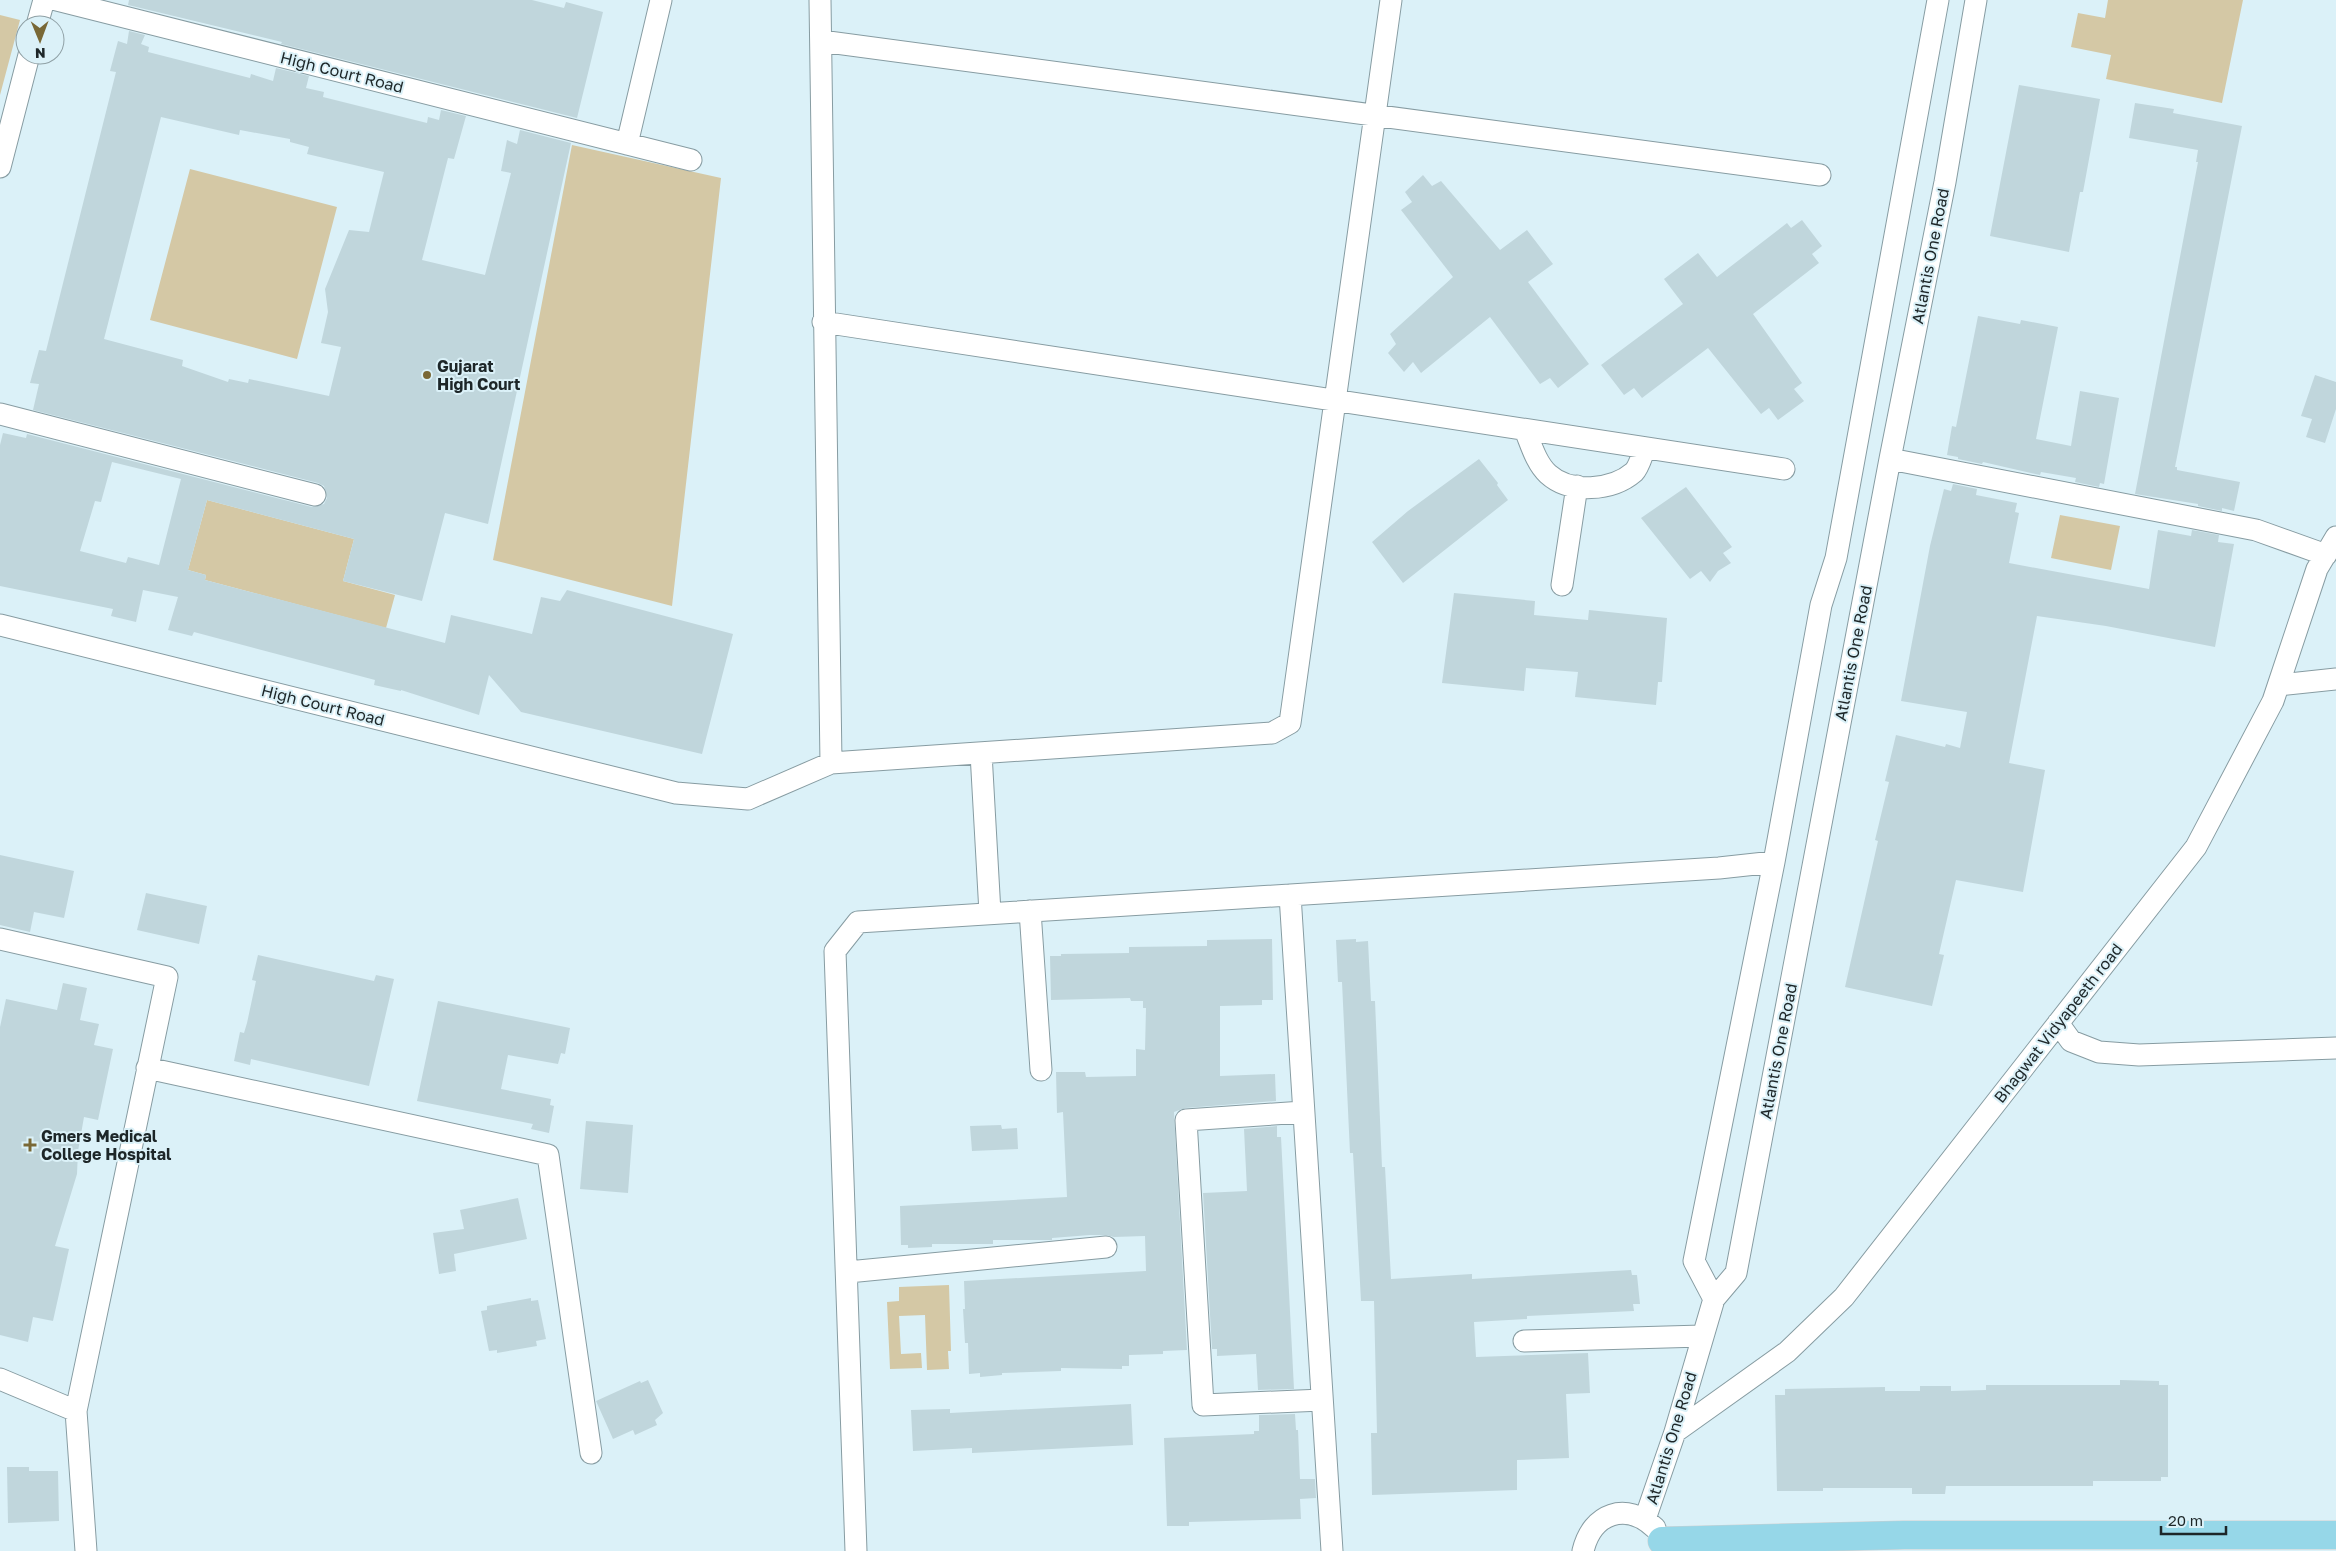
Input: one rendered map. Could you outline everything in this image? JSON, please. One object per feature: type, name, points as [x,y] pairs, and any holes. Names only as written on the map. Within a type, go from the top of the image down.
[{"type":"main road","points":[[1663,1546],[1904,1535],[2336,1535]]},
{"type":"street","points":[[40,15],[44,0]]},
{"type":"street","name":"High Court Road","points":[[57,0],[691,160]]},
{"type":"street","points":[[627,144],[661,0]]},
{"type":"street","points":[[820,0],[830,764]]},
{"type":"street","points":[[1335,401],[1391,0]]},
{"type":"street","points":[[1714,1299],[1694,1261],[1774,862],[1821,605],[1836,558],[1938,0]]},
{"type":"street","name":"Atlantis One Road","points":[[1645,1519],[1675,1432],[1714,1299],[1736,1272],[1890,459],[1945,182],[1976,0]]},
{"type":"street","points":[[821,41],[1820,175]]},
{"type":"street","points":[[0,167],[27,65]]},
{"type":"street","points":[[824,322],[1784,469]]},
{"type":"street","name":"High Court Road","points":[[0,625],[676,793],[748,798],[830,764],[1272,733],[1290,723],[1335,401]]},
{"type":"street","points":[[0,414],[315,495]]},
{"type":"street","points":[[1526,430],[1535,455],[1547,474],[1563,484],[1588,488],[1613,484],[1635,471],[1645,448]]},
{"type":"street","points":[[1890,459],[2331,546]]},
{"type":"street","points":[[1562,585],[1577,486]]},
{"type":"street","name":"Bhagwat Vidyapeeth road","points":[[1675,1432],[1787,1352],[1844,1297],[2196,847],[2273,701],[2317,569],[2331,546]]},
{"type":"street","points":[[2279,685],[2336,678]]},
{"type":"street","points":[[981,753],[990,913]]},
{"type":"street","points":[[856,1551],[848,1272],[835,951],[858,922],[1719,868],[1774,862]]},
{"type":"street","points":[[1290,895],[1332,1551]]},
{"type":"street","points":[[1030,911],[1041,1070]]},
{"type":"street","points":[[0,940],[166,976],[76,1411],[86,1551]]},
{"type":"street","points":[[2058,1023],[2071,1041],[2099,1052],[2140,1055],[2336,1048]]},
{"type":"street","points":[[147,1068],[548,1156],[590,1453]]},
{"type":"street","points":[[1304,1112],[1186,1120],[1203,1405],[1322,1400]]},
{"type":"street","points":[[848,1272],[1106,1247]]},
{"type":"street","points":[[1524,1341],[1702,1336]]},
{"type":"street","points":[[0,1379],[76,1411]]},
{"type":"street","points":[[1583,1551],[1586,1538],[1594,1526],[1605,1518],[1618,1513],[1632,1514],[1645,1519],[1655,1528],[1663,1546]]},
{"type":"shaded area","points":[[2108,0],[2243,0],[2222,103],[2106,79],[2111,55],[2071,47],[2078,13],[2105,18]]},
{"type":"shaded area","points":[[0,15],[15,19],[15,39],[0,95]]},
{"type":"shaded area","points":[[572,145],[721,178],[672,606],[493,560]]},
{"type":"shaded area","points":[[190,169],[337,207],[297,359],[150,320]]},
{"type":"shaded area","points":[[207,500],[354,539],[343,581],[395,595],[386,628],[205,580],[206,575],[188,570]]},
{"type":"shaded area","points":[[2060,515],[2120,526],[2111,570],[2051,558]]},
{"type":"shaded area","points":[[949,1285],[951,1351],[948,1351],[949,1369],[927,1370],[925,1315],[899,1316],[901,1354],[921,1353],[922,1368],[890,1369],[887,1302],[899,1301],[899,1287]]},
{"type":"building","points":[[129,0],[532,0],[564,8],[566,2],[603,12],[577,118],[281,44],[282,42],[128,5]]},
{"type":"building","name":"Gujarat High Court","points":[[129,31],[145,35],[141,44],[149,47],[148,52],[250,78],[251,74],[273,81],[276,68],[309,76],[306,88],[324,92],[323,97],[427,123],[428,117],[439,120],[441,110],[466,116],[454,159],[448,158],[422,260],[485,275],[511,173],[501,171],[507,140],[517,144],[520,130],[571,143],[488,524],[445,513],[422,601],[343,581],[354,539],[207,500],[188,570],[206,575],[205,580],[445,643],[451,615],[532,634],[541,597],[560,601],[567,590],[733,634],[702,754],[521,712],[489,675],[479,715],[401,690],[374,685],[375,680],[194,632],[192,636],[168,630],[178,597],[143,590],[136,622],[111,616],[113,609],[0,586],[0,445],[3,433],[26,438],[27,434],[312,507],[324,504],[327,498],[324,486],[318,483],[33,410],[39,384],[30,383],[39,350],[46,351],[116,72],[110,71],[118,41],[127,44]],"holes":[[[161,117],[239,135],[240,130],[290,139],[290,142],[309,147],[307,154],[384,172],[369,232],[349,230],[325,289],[328,312],[321,343],[341,347],[329,396],[249,379],[248,383],[229,379],[228,382],[182,366],[183,360],[104,339]],[[112,462],[181,479],[159,565],[128,557],[126,563],[80,551],[95,501],[101,502]]]},
{"type":"building","points":[[2019,85],[2100,99],[2083,192],[2080,192],[2069,252],[1990,236]]},
{"type":"building","points":[[2135,103],[2174,109],[2173,113],[2242,126],[2175,467],[2177,467],[2177,470],[2240,482],[2234,511],[2222,508],[2222,511],[2198,506],[2198,504],[2135,494],[2198,162],[2196,162],[2198,150],[2129,138]]},
{"type":"building","points":[[1423,175],[1432,186],[1441,181],[1500,250],[1527,230],[1553,264],[1528,282],[1589,364],[1558,388],[1550,378],[1540,384],[1490,317],[1421,373],[1413,362],[1404,372],[1388,353],[1396,344],[1390,334],[1453,277],[1401,210],[1412,202],[1405,192]]},
{"type":"building","points":[[1802,220],[1822,246],[1812,254],[1819,263],[1753,314],[1802,383],[1794,389],[1804,401],[1778,420],[1769,408],[1761,414],[1708,348],[1642,398],[1634,388],[1624,395],[1601,365],[1683,304],[1664,279],[1698,253],[1717,277],[1787,223],[1791,228]]},
{"type":"building","points":[[1978,316],[2020,324],[2021,320],[2058,327],[2036,439],[2071,446],[2080,391],[2119,398],[2104,484],[2100,483],[2099,487],[2075,482],[2076,478],[2041,472],[2040,475],[1983,462],[1982,464],[1958,459],[1958,457],[1947,455],[1952,426],[1956,427]]},
{"type":"building","points":[[2315,375],[2336,382],[2336,409],[2325,443],[2306,437],[2312,419],[2301,416]]},
{"type":"building","points":[[1479,459],[1498,483],[1497,485],[1508,500],[1403,583],[1372,542],[1408,511]]},
{"type":"building","points":[[1953,484],[1977,489],[1976,495],[2017,503],[2015,512],[2019,513],[2009,563],[2149,589],[2158,530],[2191,536],[2192,530],[2219,535],[2218,542],[2234,544],[2215,647],[2106,626],[2037,616],[2009,763],[2045,770],[2023,892],[1956,880],[1939,954],[1944,955],[1932,1006],[1845,987],[1878,841],[1875,840],[1889,782],[1885,781],[1896,735],[1945,747],[1946,744],[1960,748],[1967,712],[1901,701],[1930,546],[1944,489],[1951,491]]},
{"type":"building","points":[[1686,487],[1732,547],[1723,553],[1731,563],[1718,571],[1710,582],[1701,571],[1690,579],[1641,518]]},
{"type":"building","points":[[1454,593],[1535,601],[1534,615],[1588,620],[1589,610],[1667,618],[1662,682],[1658,682],[1656,705],[1575,697],[1578,672],[1526,668],[1524,691],[1442,683]]},
{"type":"building","points":[[0,855],[74,871],[64,918],[34,912],[30,932],[0,925]]},
{"type":"building","points":[[146,893],[207,906],[199,944],[137,930]]},
{"type":"building","points":[[1272,939],[1273,1000],[1262,1000],[1262,1005],[1220,1006],[1220,1076],[1275,1074],[1276,1101],[1185,1108],[1174,1112],[1187,1350],[1163,1351],[1163,1354],[1129,1355],[1129,1366],[1122,1366],[1122,1369],[1061,1368],[1061,1371],[1002,1373],[1002,1375],[980,1377],[980,1373],[969,1374],[968,1343],[965,1343],[963,1309],[965,1309],[964,1281],[1146,1271],[1145,1236],[1114,1237],[1090,1235],[1052,1238],[1052,1240],[993,1240],[993,1244],[932,1244],[932,1247],[908,1248],[908,1245],[901,1245],[900,1206],[1067,1197],[1063,1112],[1057,1113],[1056,1072],[1085,1072],[1086,1077],[1136,1076],[1136,1049],[1145,1050],[1146,1008],[1143,1008],[1143,1001],[1131,1001],[1130,998],[1051,1000],[1050,956],[1061,956],[1061,954],[1129,953],[1129,947],[1207,946],[1207,940]]},
{"type":"building","points":[[1356,939],[1356,942],[1368,941],[1371,1001],[1375,1001],[1382,1167],[1385,1167],[1391,1279],[1472,1274],[1472,1279],[1631,1270],[1632,1275],[1637,1275],[1640,1304],[1633,1304],[1634,1311],[1527,1316],[1527,1319],[1474,1322],[1476,1357],[1588,1353],[1590,1393],[1566,1394],[1569,1458],[1517,1460],[1517,1490],[1372,1495],[1371,1433],[1377,1433],[1374,1301],[1361,1301],[1353,1153],[1350,1153],[1342,982],[1338,982],[1336,940]]},
{"type":"building","points":[[258,955],[374,981],[376,975],[394,979],[369,1086],[251,1059],[250,1065],[234,1061],[240,1032],[244,1033],[247,1023],[256,981],[252,980]]},
{"type":"building","points":[[63,983],[87,988],[80,1020],[99,1024],[94,1045],[113,1049],[98,1120],[84,1117],[78,1151],[77,1174],[55,1246],[69,1249],[53,1321],[33,1317],[28,1342],[0,1335],[0,1027],[6,999],[57,1010]]},
{"type":"building","points":[[438,1001],[570,1028],[565,1054],[561,1053],[558,1064],[508,1055],[501,1089],[551,1099],[550,1105],[554,1106],[549,1133],[531,1129],[533,1124],[417,1101]]},
{"type":"building","points":[[586,1121],[633,1125],[628,1193],[580,1189]]},
{"type":"building","points":[[1001,1125],[1002,1129],[1017,1128],[1018,1149],[972,1151],[970,1126]]},
{"type":"building","points":[[1277,1126],[1277,1137],[1281,1137],[1294,1389],[1258,1390],[1256,1354],[1217,1356],[1217,1349],[1212,1349],[1203,1193],[1247,1191],[1244,1129]]},
{"type":"building","points":[[518,1198],[527,1239],[454,1254],[456,1271],[439,1274],[433,1233],[464,1229],[460,1210]]},
{"type":"building","points":[[531,1298],[531,1301],[538,1300],[546,1339],[536,1341],[537,1346],[497,1353],[497,1350],[489,1351],[481,1311],[487,1310],[487,1306]]},
{"type":"building","points":[[648,1380],[663,1413],[655,1420],[657,1425],[635,1435],[633,1430],[613,1439],[596,1401],[640,1381],[641,1383]]},
{"type":"building","points":[[2120,1380],[2159,1381],[2159,1385],[2168,1385],[2168,1477],[2161,1477],[2161,1481],[2093,1481],[2093,1486],[1946,1486],[1945,1494],[1912,1494],[1912,1488],[1823,1488],[1823,1491],[1777,1491],[1775,1395],[1785,1395],[1785,1389],[1885,1387],[1885,1391],[1920,1391],[1920,1386],[1951,1386],[1951,1391],[1986,1390],[1986,1385],[2120,1385]]},
{"type":"building","points":[[1131,1404],[1133,1445],[972,1453],[972,1448],[913,1451],[911,1410],[950,1409],[950,1413]]},
{"type":"building","points":[[1295,1414],[1296,1430],[1298,1430],[1300,1479],[1315,1479],[1316,1498],[1300,1499],[1301,1519],[1189,1522],[1189,1526],[1167,1526],[1164,1438],[1254,1434],[1254,1431],[1259,1431],[1259,1415]]},
{"type":"building","points":[[7,1467],[29,1467],[29,1471],[58,1471],[59,1521],[8,1523]]},
{"type":"place","name":"Gujarat High Court","points":[[427,375]]},
{"type":"place","name":"Gmers Medical College Hospital","points":[[30,1145]]}]
